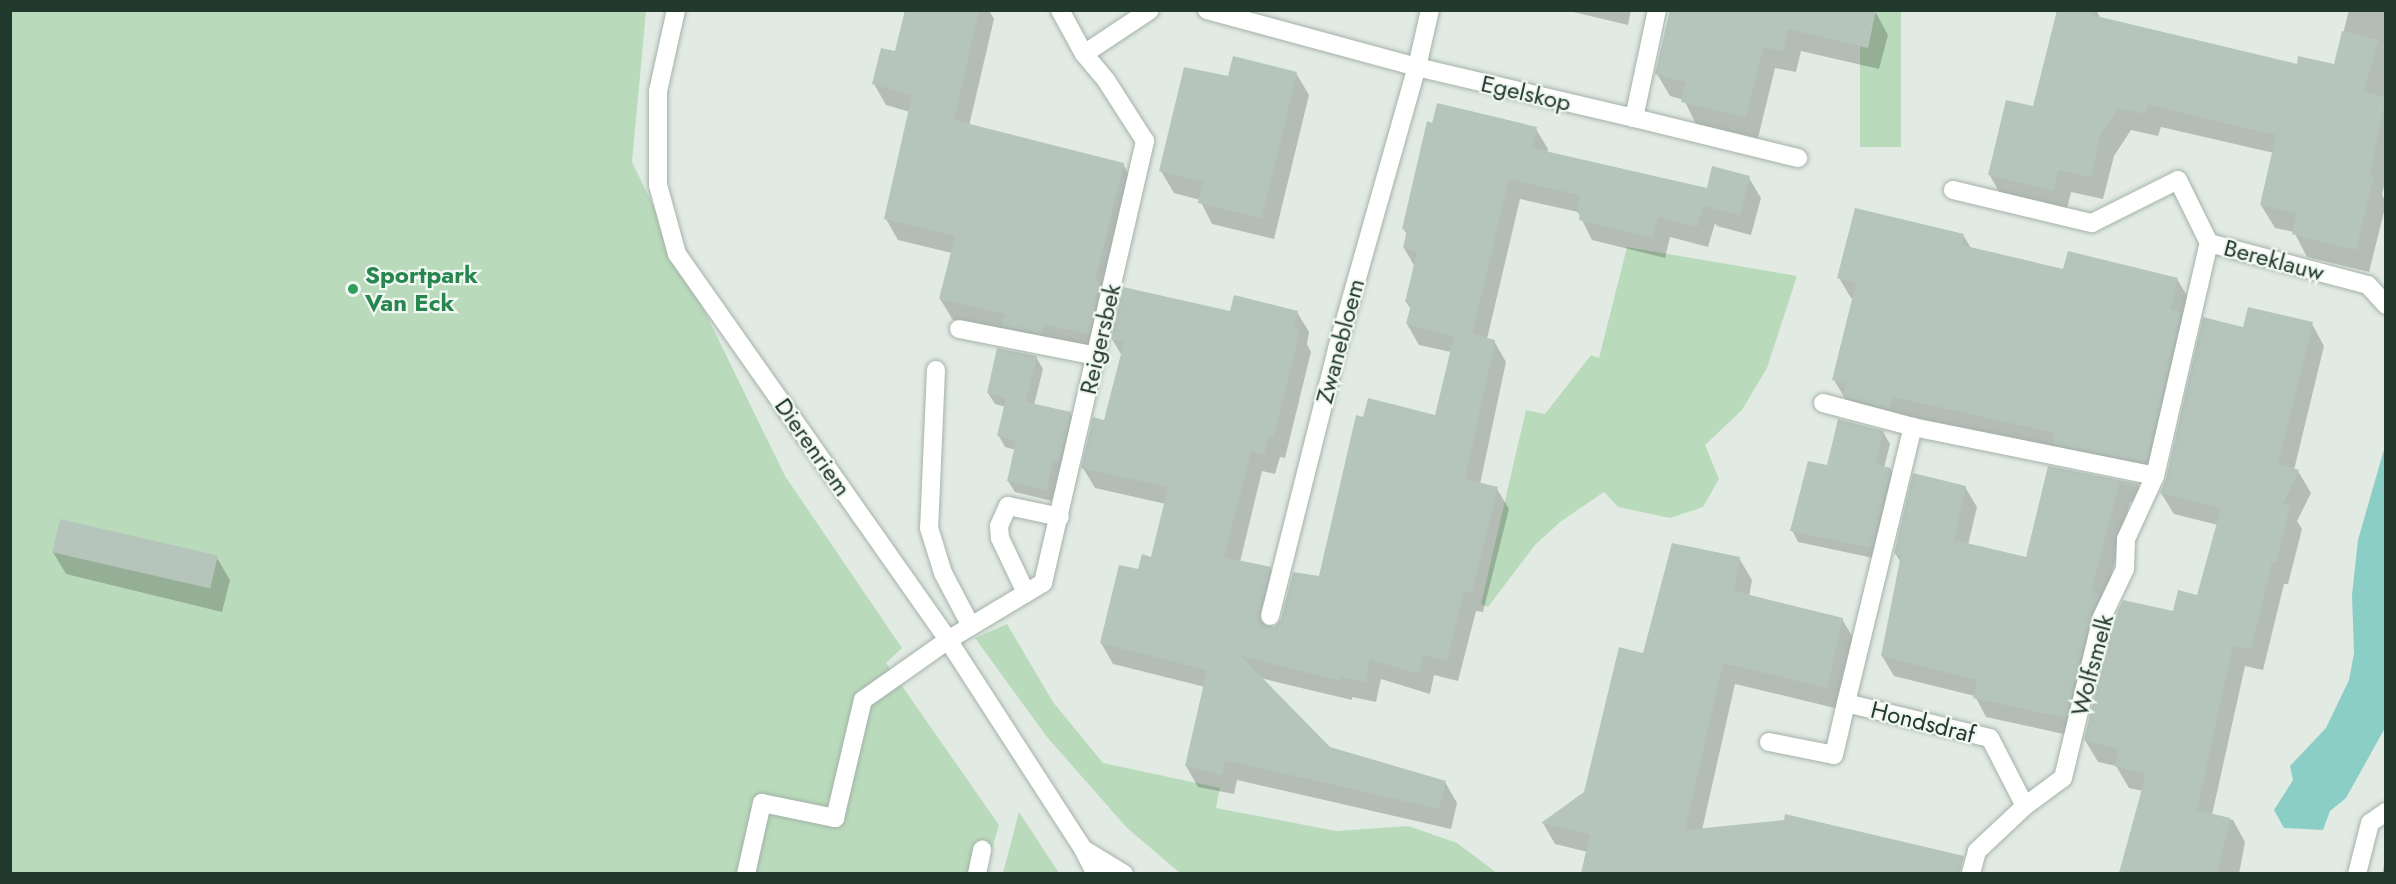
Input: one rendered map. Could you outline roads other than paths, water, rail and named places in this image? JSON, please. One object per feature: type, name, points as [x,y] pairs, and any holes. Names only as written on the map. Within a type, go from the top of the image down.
[{"type":"street","name":"Dierenriem","points":[[676,10],[658,91],[658,185],[677,254],[948,639],[1083,849],[1096,873]]},
{"type":"street","name":"Reigersbek","points":[[746,873],[762,803],[835,818],[863,700],[948,639],[1043,583],[1145,141],[1106,80],[1084,54],[1059,10]]},
{"type":"street","points":[[1084,54],[1150,10]]},
{"type":"street","name":"Egelskop","points":[[1207,10],[1417,67],[1798,158]]},
{"type":"street","points":[[1417,67],[1430,10]]},
{"type":"street","points":[[1634,118],[1657,10]]},
{"type":"street","name":"Zwanebloem","points":[[1270,616],[1343,327],[1417,67]]},
{"type":"street","name":"Bereklauw","points":[[1953,190],[2092,223],[2178,180],[2210,243],[2368,285],[2385,305]]},
{"type":"street","name":"Wolfsmelk","points":[[2025,806],[2063,778],[2102,617],[2125,569],[2126,539],[2155,476],[2210,243]]},
{"type":"street","points":[[959,329],[1096,356]]},
{"type":"street","points":[[936,370],[929,528],[943,573],[971,626]]},
{"type":"street","points":[[1823,403],[1913,427],[2155,476]]},
{"type":"street","points":[[1846,703],[1913,427]]},
{"type":"street","points":[[1026,593],[1000,538],[999,525],[1008,506],[1060,517]]},
{"type":"street","name":"Hondsdraf","points":[[1769,742],[1834,755],[1846,703],[1990,738],[2025,806]]},
{"type":"street","points":[[1971,873],[1977,851],[2025,806]]},
{"type":"street","points":[[2357,873],[2370,823],[2385,812]]},
{"type":"street","name":"Dierenriem","points":[[1083,849],[1124,873]]},
{"type":"street","points":[[977,873],[982,850]]},
{"type":"water","points":[[2385,446],[2385,728],[2346,798],[2330,811],[2323,830],[2284,828],[2274,810],[2293,780],[2290,766],[2326,728],[2349,680],[2354,653],[2352,595],[2358,540]]},
{"type":"place","name":"Sportpark Van Eck","points":[[353,289]]}]
